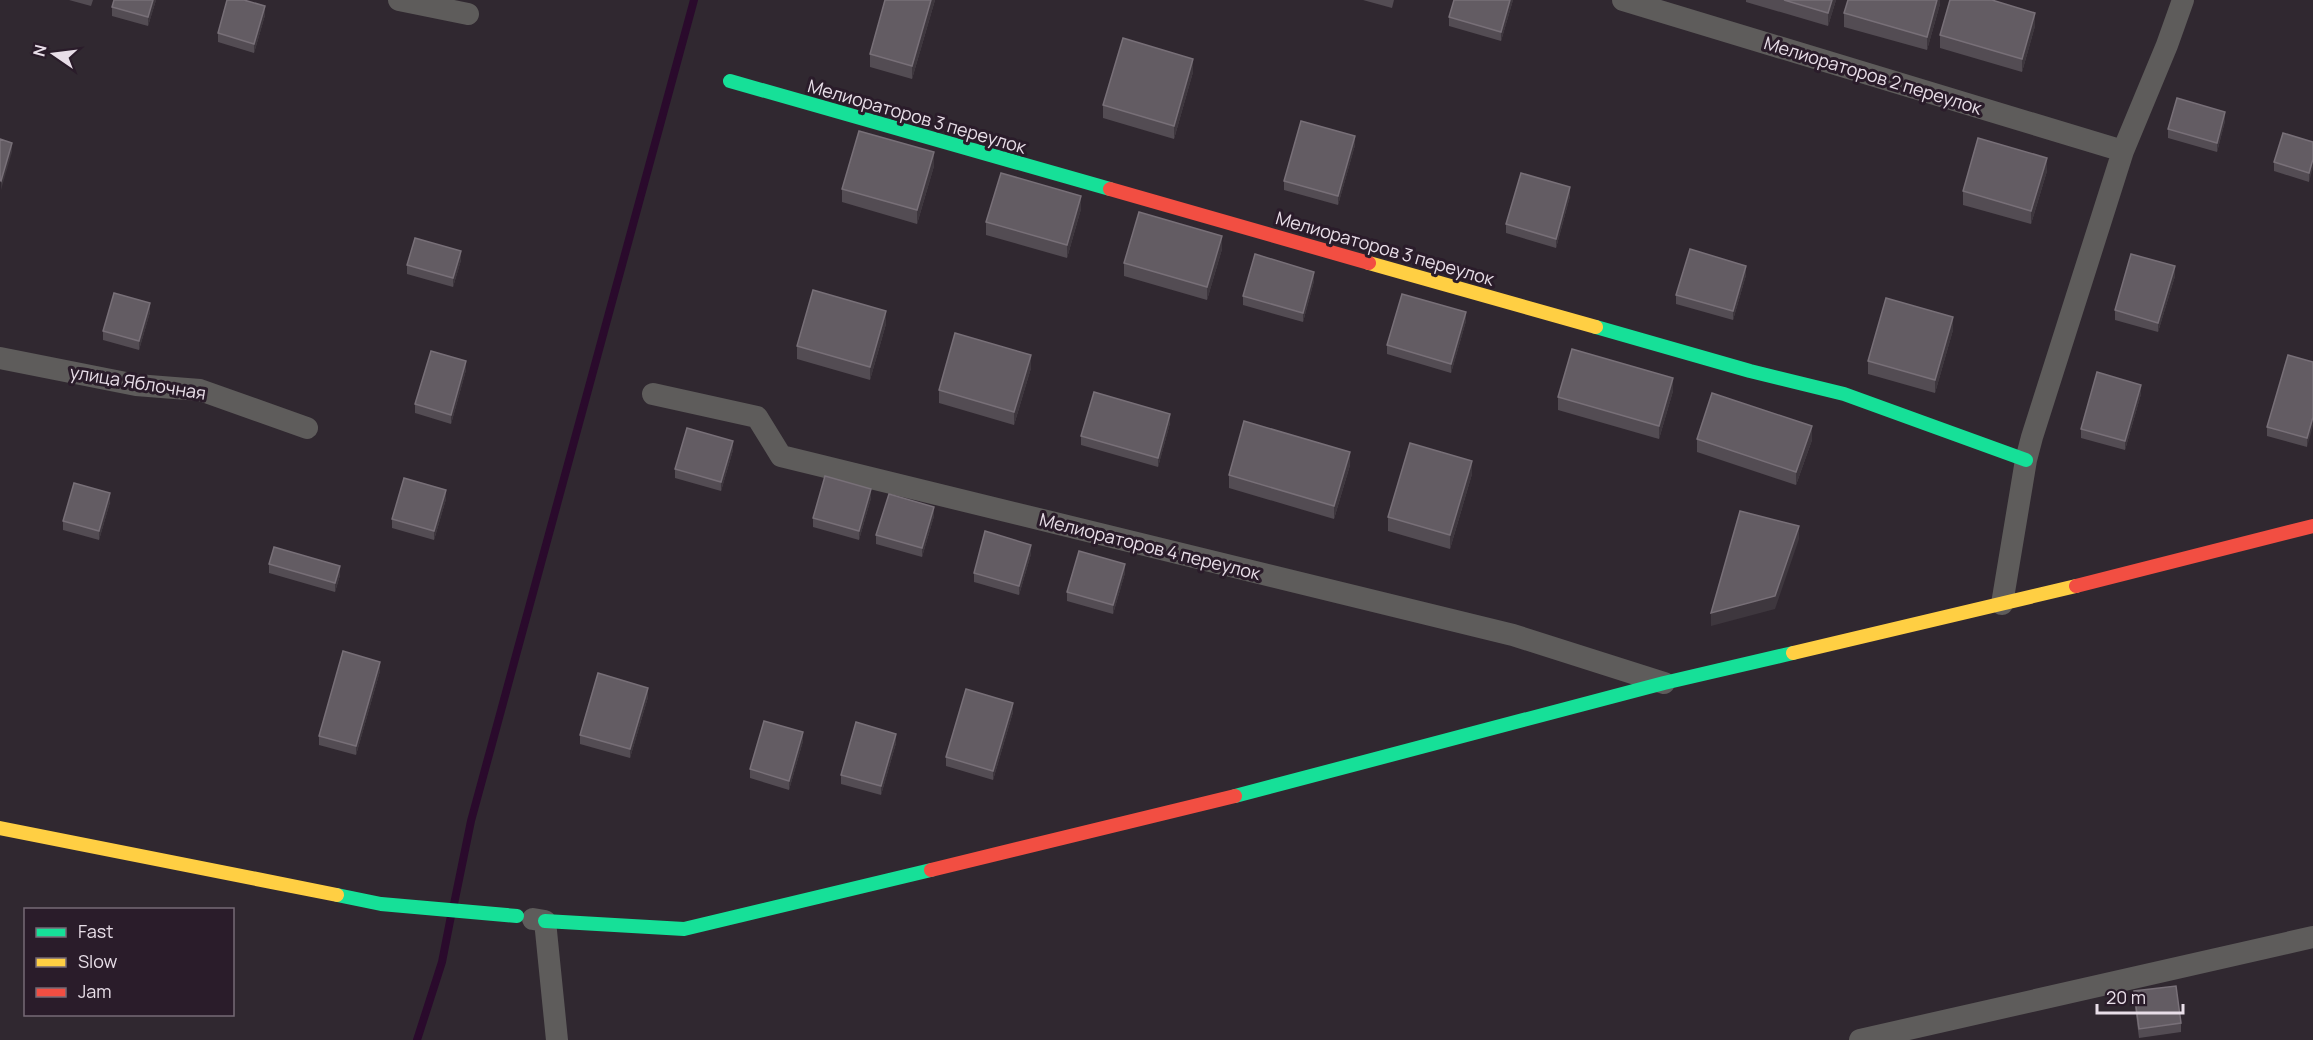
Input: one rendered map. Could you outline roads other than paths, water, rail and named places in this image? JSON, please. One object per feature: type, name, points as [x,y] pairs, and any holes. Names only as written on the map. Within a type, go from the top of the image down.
[{"type":"street","points":[[399,0],[468,14]]},
{"type":"street","name":"Мелиораторов 2 переулок","points":[[1623,0],[2122,151]]},
{"type":"street","points":[[2002,604],[2026,460],[2122,151],[2184,0]]},
{"type":"street","name":"Мелиораторов 3 переулок","points":[[730,81],[1750,371],[1844,394],[2026,460]]},
{"type":"street","name":"улица Яблочная","points":[[0,358],[136,385],[200,390],[307,428]]},
{"type":"street","name":"Мелиораторов 4 переулок","points":[[653,394],[758,417],[781,456],[1514,635],[1664,683]]},
{"type":"street","points":[[0,828],[381,904],[517,916],[545,921],[684,929],[1217,801],[1664,683],[2002,604],[2313,526]]},
{"type":"street","points":[[545,921],[557,1040]]},
{"type":"street","points":[[1860,1040],[2313,937]]},
{"type":"waterway","points":[[454,904],[471,821],[694,0]]},
{"type":"waterway","points":[[417,1040],[442,962],[451,916]]}]
